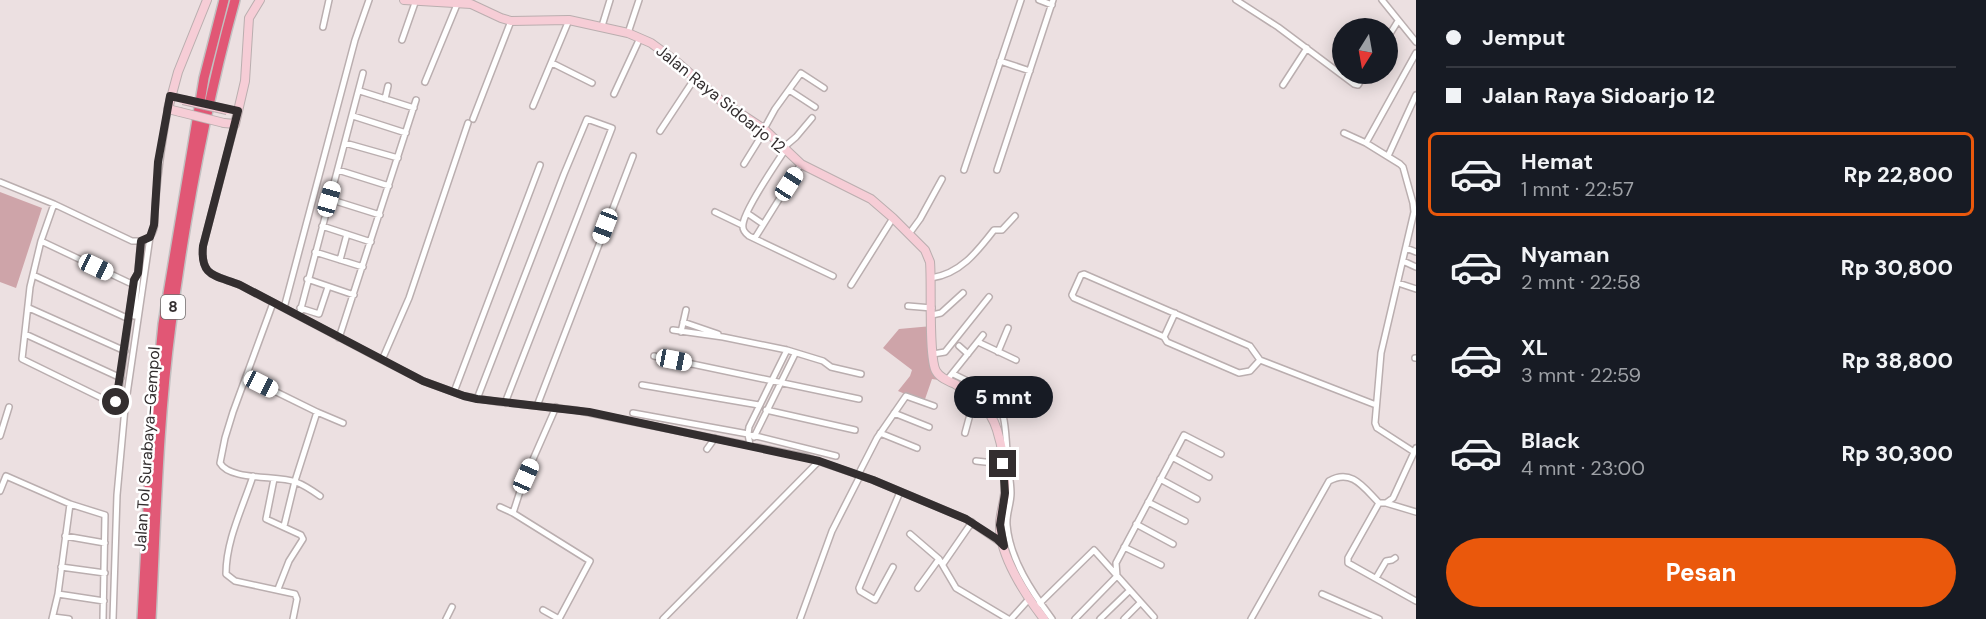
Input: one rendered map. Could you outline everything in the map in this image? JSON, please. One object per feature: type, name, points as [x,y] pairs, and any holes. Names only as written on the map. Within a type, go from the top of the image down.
[{"type":"highway","name":"Jalan Tol Surabaya–Gempol","points":[[142,619],[152,434],[163,324],[204,78],[224,0]]},
{"type":"highway","name":"Jalan Tol Surabaya–Gempol","points":[[151,619],[160,435],[171,325],[200,145],[235,0]]},
{"type":"main road","points":[[207,0],[178,72],[168,109],[235,124],[245,81],[248,24],[260,0]]},
{"type":"main road","name":"Jalan Raya Sidoarjo 12","points":[[404,0],[471,4],[511,21],[603,22],[640,38],[662,50],[720,100],[765,127],[801,164],[871,199],[911,231],[927,253],[934,278],[937,372],[950,377],[975,396],[983,404],[996,426],[1003,464],[1006,506],[1000,525],[1004,546],[1029,599],[1038,605],[1044,619]]},
{"type":"main road","points":[[170,96],[238,111]]},
{"type":"street","points":[[323,27],[329,0]]},
{"type":"street","points":[[284,308],[355,40],[369,0]]},
{"type":"street","points":[[402,40],[416,0]]},
{"type":"street","points":[[603,22],[610,0]]},
{"type":"street","points":[[628,33],[639,0]]},
{"type":"street","points":[[964,170],[1021,0]]},
{"type":"street","points":[[997,170],[1053,2],[1039,0]]},
{"type":"street","points":[[1236,0],[1332,68]]},
{"type":"street","points":[[1383,1],[1396,18]]},
{"type":"street","points":[[425,82],[458,2]]},
{"type":"street","points":[[533,105],[570,20]]},
{"type":"street","points":[[382,360],[409,298],[471,121],[511,21]]},
{"type":"street","points":[[1398,21],[1416,42]]},
{"type":"street","points":[[614,94],[640,38]]},
{"type":"street","points":[[1283,85],[1306,48]]},
{"type":"street","points":[[1366,143],[1416,53]]},
{"type":"street","points":[[1000,61],[1030,71]]},
{"type":"street","points":[[552,63],[592,83]]},
{"type":"street","points":[[744,164],[765,127],[802,73],[824,88]]},
{"type":"street","points":[[298,316],[363,74]]},
{"type":"street","points":[[660,131],[695,78]]},
{"type":"street","points":[[385,99],[388,86]]},
{"type":"street","points":[[789,90],[815,107]]},
{"type":"street","points":[[360,91],[414,108]]},
{"type":"street","points":[[1388,156],[1416,95]]},
{"type":"street","points":[[339,338],[416,100]]},
{"type":"street","points":[[113,619],[117,495],[125,408],[150,237],[154,225],[158,162],[168,109]]},
{"type":"street","points":[[353,116],[406,133]]},
{"type":"street","points":[[742,225],[785,147],[812,118]]},
{"type":"street","points":[[477,399],[587,119],[612,128],[505,403]]},
{"type":"street","points":[[235,124],[208,225],[202,259],[203,265],[210,273],[240,285],[423,381],[454,392],[477,399],[556,407],[716,438],[751,439],[859,475],[972,522],[1004,546]]},
{"type":"street","points":[[1344,133],[1366,143],[1403,167],[1413,203],[1414,226],[1406,248],[1381,353],[1375,423],[1377,428],[1415,450],[1393,498],[1386,503]]},
{"type":"street","points":[[345,143],[398,158]]},
{"type":"street","points":[[537,406],[633,156]]},
{"type":"street","points":[[755,238],[801,164]]},
{"type":"street","points":[[454,392],[540,165]]},
{"type":"street","points":[[338,170],[389,186]]},
{"type":"street","points":[[911,231],[942,179]]},
{"type":"street","points":[[0,182],[54,204],[127,239],[141,241],[150,237]]},
{"type":"street","points":[[329,199],[380,215]]},
{"type":"street","points":[[54,204],[41,241],[30,287],[22,359],[118,406],[122,403],[126,352],[141,241]]},
{"type":"street","points":[[715,212],[742,225],[745,232],[755,238],[833,276]]},
{"type":"street","points":[[747,213],[763,224]]},
{"type":"street","points":[[934,278],[949,274],[964,263],[974,255],[994,230],[1002,230],[1015,216]]},
{"type":"street","points":[[851,285],[893,218]]},
{"type":"street","points":[[322,226],[371,242]]},
{"type":"street","points":[[339,260],[347,234]]},
{"type":"street","points":[[41,241],[135,286]]},
{"type":"street","points":[[1406,248],[1416,252]]},
{"type":"street","points":[[315,252],[363,267]]},
{"type":"street","points":[[1403,261],[1416,267]]},
{"type":"street","points":[[1260,360],[1250,371],[1239,373],[1167,342],[1164,337],[1074,298],[1072,295],[1081,275],[1084,274],[1250,346],[1260,360],[1376,405]]},
{"type":"street","points":[[33,275],[131,320]]},
{"type":"street","points":[[307,279],[354,295]]},
{"type":"street","points":[[1398,283],[1416,289]]},
{"type":"street","points":[[300,308],[319,314],[328,287]]},
{"type":"street","points":[[908,306],[934,313],[963,293]]},
{"type":"street","points":[[936,354],[945,352],[989,297]]},
{"type":"street","points":[[273,303],[225,438],[220,463],[229,471],[295,481],[320,496]]},
{"type":"street","points":[[29,308],[126,352]]},
{"type":"street","points":[[681,332],[686,310]]},
{"type":"street","points":[[1164,337],[1174,313]]},
{"type":"street","points":[[683,322],[723,337]]},
{"type":"street","points":[[998,352],[1008,328]]},
{"type":"street","points":[[673,330],[787,350],[823,361],[831,367],[861,374]]},
{"type":"street","points":[[25,334],[123,379]]},
{"type":"street","points":[[983,335],[950,377],[987,391],[1001,408],[1006,432],[1011,491],[1006,506],[1006,523],[1020,569],[1038,605],[1052,619]]},
{"type":"street","points":[[978,342],[1016,360]]},
{"type":"street","points":[[959,346],[968,354]]},
{"type":"street","points":[[751,439],[752,420],[787,350]]},
{"type":"street","points":[[751,439],[795,354]]},
{"type":"street","points":[[654,356],[859,399]]},
{"type":"street","points":[[246,377],[343,423]]},
{"type":"street","points":[[642,385],[759,405]]},
{"type":"street","points":[[800,619],[832,531],[880,433],[906,396],[934,406]]},
{"type":"street","points":[[965,433],[975,396]]},
{"type":"street","points":[[0,436],[9,407]]},
{"type":"street","points":[[513,513],[523,482],[556,407]]},
{"type":"street","points":[[766,410],[855,430]]},
{"type":"street","points":[[284,526],[295,481],[317,412]]},
{"type":"street","points":[[633,413],[836,456]]},
{"type":"street","points":[[894,413],[929,428]]},
{"type":"street","points":[[880,433],[917,448]]},
{"type":"street","points":[[1075,619],[1117,576],[1116,563],[1184,435],[1221,454]]},
{"type":"street","points":[[707,449],[716,438]]},
{"type":"street","points":[[1172,457],[1209,477]]},
{"type":"street","points":[[976,460],[1003,464]]},
{"type":"street","points":[[663,619],[819,461]]},
{"type":"street","points":[[0,491],[6,476],[70,504],[105,515],[103,619]]},
{"type":"street","points":[[254,476],[231,542],[226,574],[235,581],[293,592],[297,596],[293,619]]},
{"type":"street","points":[[1251,619],[1329,481],[1345,476],[1354,478],[1379,503],[1416,512]]},
{"type":"street","points":[[274,479],[267,520],[284,526],[301,535],[303,539],[289,561],[278,589]]},
{"type":"street","points":[[1160,479],[1197,499]]},
{"type":"street","points":[[893,567],[875,600],[859,590],[900,492]]},
{"type":"street","points":[[1148,502],[1185,521]]},
{"type":"street","points":[[1379,503],[1347,561],[1416,601]]},
{"type":"street","points":[[69,619],[52,618],[70,504]]},
{"type":"street","points":[[500,507],[590,561],[559,619],[543,610]]},
{"type":"street","points":[[943,564],[972,522]]},
{"type":"street","points":[[1136,524],[1173,544]]},
{"type":"street","points":[[910,534],[939,559],[956,588],[1009,619],[1029,599]]},
{"type":"street","points":[[65,536],[105,543]]},
{"type":"street","points":[[1124,547],[1161,566]]},
{"type":"street","points":[[1038,605],[1093,550],[1096,550],[1154,617]]},
{"type":"street","points":[[1376,578],[1386,561],[1395,558]]},
{"type":"street","points":[[918,588],[939,559]]},
{"type":"street","points":[[61,567],[105,573]]},
{"type":"street","points":[[1100,619],[1130,591]]},
{"type":"street","points":[[57,594],[104,601]]},
{"type":"street","points":[[1322,594],[1377,619]]},
{"type":"street","points":[[1124,619],[1140,603]]},
{"type":"street","points":[[446,619],[453,607]]},
{"type":"shaded area","points":[[0,192],[42,208],[16,288],[0,282]]},
{"type":"shaded area","points":[[932,326],[939,380],[932,379],[924,402],[898,391],[912,370],[883,348],[899,329]]},
{"type":"route","points":[[116,402],[134,280],[138,273],[141,241],[150,237],[154,225],[158,162],[170,96],[238,111],[203,246],[202,259],[206,269],[423,381],[477,399],[575,410],[819,461],[873,480],[966,519],[1004,546],[1000,525],[1005,493],[1003,464]]}]
